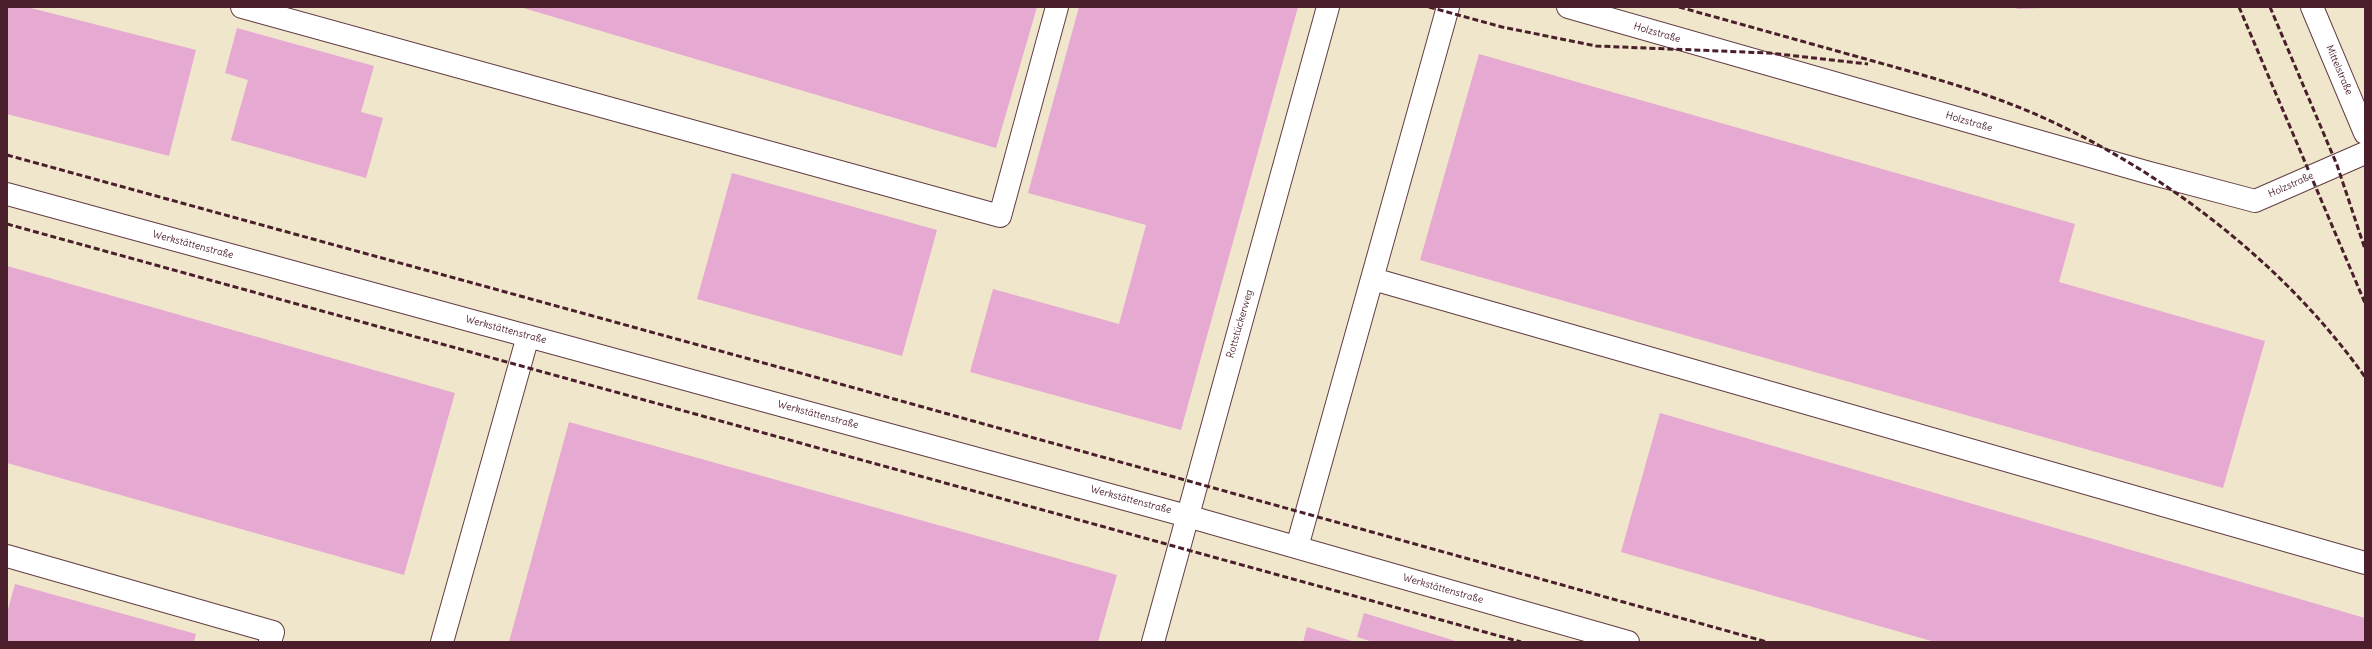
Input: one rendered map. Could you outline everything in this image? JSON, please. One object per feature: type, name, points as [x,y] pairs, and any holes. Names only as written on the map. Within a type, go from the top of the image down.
[{"type":"street","points":[[242,7],[1000,216],[1057,7]]},
{"type":"street","name":"Rottstückerweg","points":[[1153,642],[1328,7]]},
{"type":"street","points":[[1297,547],[1448,7]]},
{"type":"street","name":"Holzstraße","points":[[1568,7],[2146,172],[2255,201],[2365,153]]},
{"type":"street","name":"Mittelstraße","points":[[2312,7],[2365,133]]},
{"type":"street","name":"Werkstättenstraße","points":[[7,194],[1187,516],[1628,642]]},
{"type":"street","points":[[1373,279],[2365,562]]},
{"type":"street","points":[[442,642],[528,336]]},
{"type":"street","points":[[7,556],[273,632],[270,642]]},
{"type":"building","points":[[7,7],[27,7],[196,50],[169,156],[7,114]]},
{"type":"building","points":[[520,7],[1037,7],[996,148]]},
{"type":"building","points":[[1079,7],[1298,7],[1181,430],[970,372],[993,289],[1119,324],[1146,225],[1028,193]]},
{"type":"building","points":[[2013,7],[2043,7],[2043,8],[2018,9]]},
{"type":"building","points":[[237,28],[374,66],[361,112],[383,118],[366,178],[231,140],[248,80],[225,73]]},
{"type":"building","points":[[1479,54],[2075,224],[2059,282],[2265,341],[2223,488],[1420,260]]},
{"type":"building","points":[[732,173],[937,230],[902,356],[697,299]]},
{"type":"building","points":[[7,266],[455,393],[404,575],[7,463]]},
{"type":"building","points":[[1660,413],[2365,618],[2365,642],[1935,642],[1621,552]]},
{"type":"building","points":[[569,422],[1117,575],[1098,642],[509,642]]},
{"type":"building","points":[[15,584],[196,634],[194,642],[7,642],[7,613]]},
{"type":"building","points":[[1364,613],[1459,642],[1373,642],[1357,637]]},
{"type":"building","points":[[1307,627],[1355,642],[1303,642]]},
{"type":"railway","points":[[1429,7],[1502,27],[1596,46],[1769,53],[1868,64]]},
{"type":"railway","points":[[1679,7],[1959,86],[2023,109],[2090,141],[2135,166],[2179,195],[2221,227],[2261,261],[2299,298],[2334,336],[2365,377]]},
{"type":"railway","points":[[2239,7],[2365,303]]},
{"type":"railway","points":[[2270,7],[2337,165],[2365,249]]},
{"type":"railway","points":[[7,155],[833,382],[1767,642]]},
{"type":"railway","points":[[7,224],[1521,642]]}]
